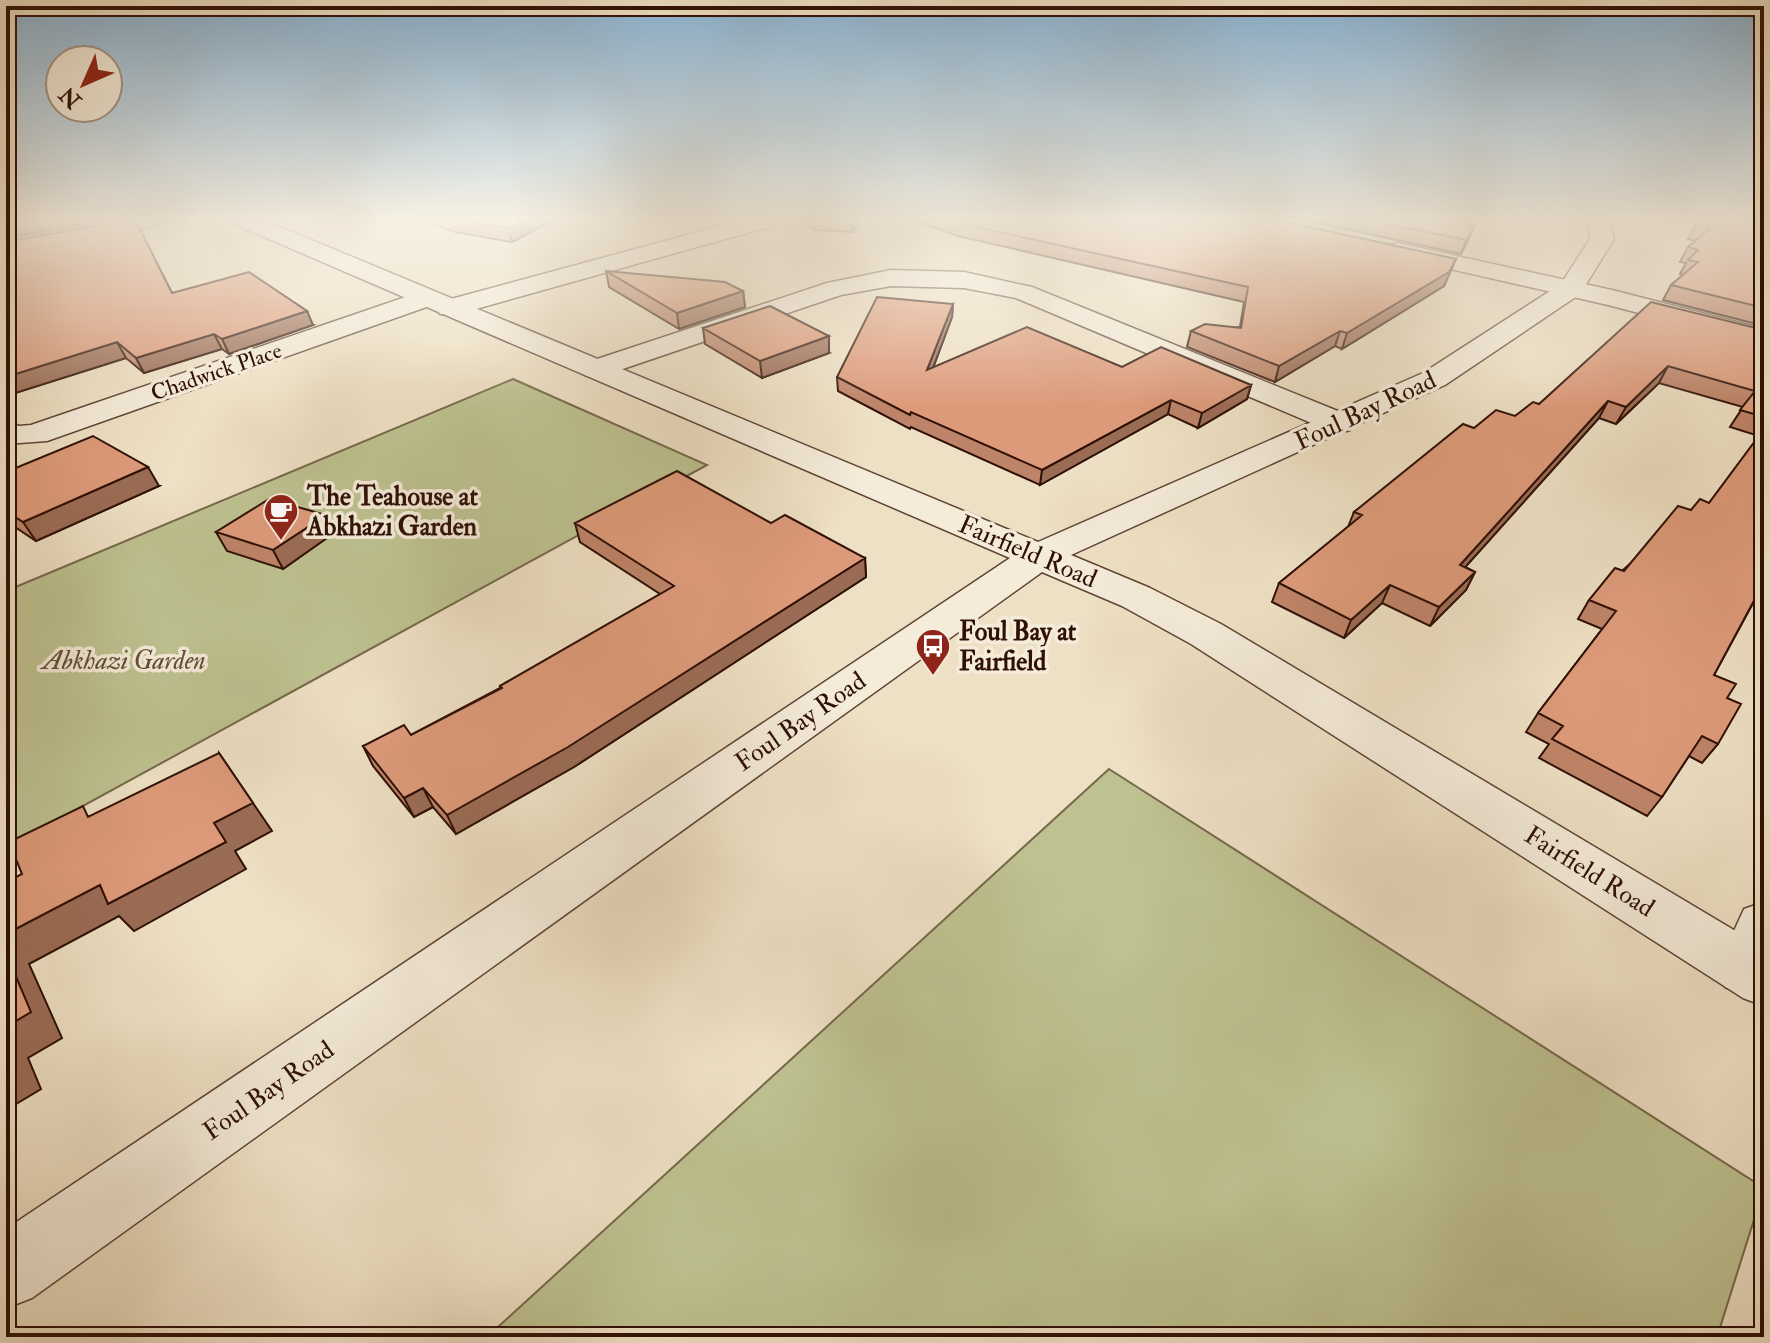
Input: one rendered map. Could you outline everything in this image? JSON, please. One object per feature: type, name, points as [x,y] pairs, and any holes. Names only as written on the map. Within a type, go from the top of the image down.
[{"type":"street","name":"Fairfield Road","points":[[387,282],[1136,597],[1206,634],[1758,958]]},
{"type":"street","name":"Chadwick Place","points":[[6,431],[12,436],[35,434],[437,303],[522,282]]},
{"type":"street","points":[[595,369],[836,288],[871,282]]},
{"type":"street","points":[[972,282],[1023,292],[1339,423]]},
{"type":"street","points":[[1538,282],[1764,338]]},
{"type":"street","name":"Foul Bay Road","points":[[6,1272],[1040,555],[1434,379],[1571,289],[1576,282]]},
{"type":"green space","name":"Abkhazi Garden","points":[[513,379],[707,465],[6,848],[6,591]]},
{"type":"green space","points":[[1109,769],[1764,1188],[1717,1337],[487,1337]]},
{"type":"building","points":[[6,282],[166,282],[172,293],[214,282],[263,282],[307,311],[222,339],[214,334],[136,358],[117,342],[6,377]]},
{"type":"building","points":[[624,282],[721,282],[743,291],[677,313]]},
{"type":"building","points":[[1224,282],[1433,282],[1347,333],[1340,331],[1279,366],[1191,331],[1205,324],[1241,328],[1248,287]]},
{"type":"building","points":[[1675,282],[1764,282],[1764,308],[1671,285]]},
{"type":"building","points":[[877,297],[953,304],[927,370],[1027,327],[1122,367],[1161,347],[1251,385],[1202,413],[1171,400],[1042,470],[911,412],[910,415],[837,377]]},
{"type":"building","points":[[1651,302],[1764,330],[1764,417],[1740,410],[1755,391],[1668,366],[1626,407],[1608,401],[1460,565],[1475,572],[1439,607],[1390,585],[1351,620],[1279,583],[1362,515],[1354,512],[1463,424],[1474,428],[1496,410],[1515,416],[1533,402],[1539,404]]},
{"type":"building","points":[[770,306],[829,336],[760,361],[703,328]]},
{"type":"building","points":[[1764,429],[1764,582],[1714,675],[1736,684],[1727,698],[1741,704],[1718,744],[1702,736],[1662,797],[1552,739],[1563,726],[1538,713],[1616,611],[1589,600],[1615,568],[1624,571],[1678,506],[1691,510],[1700,499],[1709,503]]},
{"type":"building","points":[[93,436],[148,467],[23,522],[6,511],[6,472]]},
{"type":"building","points":[[677,471],[771,523],[785,515],[865,558],[568,747],[447,815],[423,788],[404,798],[363,746],[404,725],[411,735],[502,688],[500,686],[674,586],[575,523]]},
{"type":"building","points":[[269,499],[326,515],[273,550],[216,532]]},
{"type":"building","points":[[219,753],[253,803],[214,823],[226,842],[108,904],[100,885],[6,934],[6,882],[22,874],[9,842],[83,806],[88,817]]},
{"type":"building","points":[[6,953],[31,1012],[6,1027]]},
{"type":"place","name":"The Teahouse at Abkhazi Garden","points":[[281,542]]},
{"type":"place","name":"Foul Bay at Fairfield","points":[[933,677]]}]
